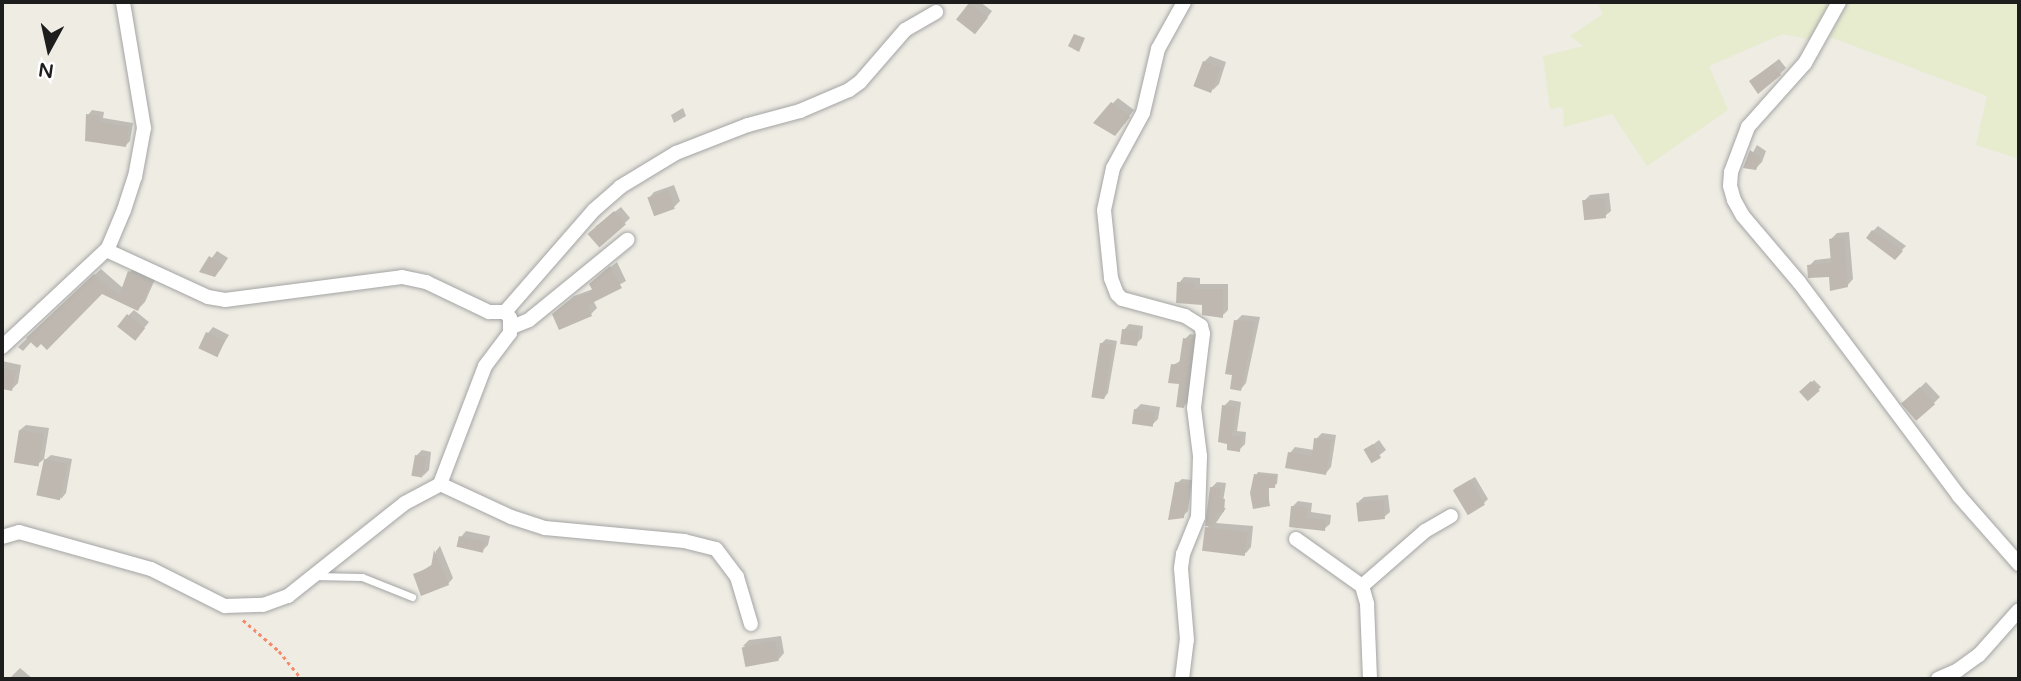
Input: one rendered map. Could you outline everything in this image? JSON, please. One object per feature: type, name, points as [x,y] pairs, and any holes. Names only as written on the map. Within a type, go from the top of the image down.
[{"type":"street","points":[[2,347],[106,250],[124,210],[143,139],[123,2]]},
{"type":"street","points":[[1182,679],[1187,640],[1181,568],[1183,554],[1198,517],[1200,456],[1194,408],[1203,334],[1201,327],[1185,316],[1122,299],[1117,294],[1111,278],[1104,210],[1113,168],[1143,113],[1158,49],[1184,2]]},
{"type":"street","points":[[1839,2],[1805,63],[1748,127],[1731,172],[1730,186],[1734,201],[1743,216],[1799,282],[1959,496],[2019,564]]},
{"type":"street","points":[[106,250],[208,297],[225,300],[402,276],[426,282],[489,312],[505,312],[594,210],[620,187],[676,153],[748,125],[800,111],[849,90],[860,82],[905,30],[936,12]]},
{"type":"street","points":[[2,537],[19,532],[151,569],[202,597],[230,607],[263,606],[288,596],[405,503],[440,484],[485,366],[503,344],[512,327],[524,324],[626,240]]},
{"type":"street","points":[[505,312],[512,327]]},
{"type":"street","points":[[440,484],[511,517],[545,528],[684,541],[716,549],[737,577],[751,624]]},
{"type":"street","points":[[1363,586],[1425,531],[1451,516]]},
{"type":"street","points":[[1296,539],[1363,586],[1367,604],[1370,679]]},
{"type":"street","points":[[1938,679],[1958,670],[1979,654],[2019,610]]},
{"type":"lane","points":[[311,576],[362,577],[412,597]]},
{"type":"path","points":[[230,607],[279,651],[302,679]]},
{"type":"green space","points":[[1597,2],[1829,2],[1812,40],[1783,34],[1709,66],[1728,110],[1647,166],[1612,114],[1564,127],[1563,107],[1550,109],[1543,56],[1583,46],[1570,36],[1603,14]]},
{"type":"green space","points":[[1848,2],[1948,2],[1955,5],[1957,2],[2019,2],[2019,159],[1976,145],[1987,96],[1830,37]]},
{"type":"building","points":[[969,3],[988,18],[975,34],[956,20]]},
{"type":"building","points":[[1074,34],[1085,38],[1079,52],[1068,46]]},
{"type":"building","points":[[1203,61],[1221,68],[1211,93],[1193,86]]},
{"type":"building","points":[[1773,64],[1781,75],[1758,94],[1749,81]]},
{"type":"building","points":[[1111,102],[1130,117],[1115,136],[1093,123]]},
{"type":"building","points":[[86,114],[100,116],[99,122],[129,127],[126,147],[85,141]]},
{"type":"building","points":[[1750,150],[1761,158],[1756,170],[1743,168]]},
{"type":"building","points":[[668,190],[675,209],[654,216],[647,198]]},
{"type":"building","points":[[1604,198],[1606,218],[1584,220],[1582,200]]},
{"type":"building","points":[[614,211],[626,225],[599,248],[588,234]]},
{"type":"building","points":[[1872,230],[1903,251],[1895,260],[1866,238]]},
{"type":"building","points":[[1844,237],[1848,287],[1830,291],[1829,277],[1808,278],[1807,265],[1831,263],[1829,239]]},
{"type":"building","points":[[209,256],[223,265],[215,277],[199,272]]},
{"type":"building","points":[[610,266],[622,288],[588,305],[592,316],[559,330],[552,314],[567,302],[593,291],[589,284]]},
{"type":"building","points":[[128,271],[152,282],[138,311],[102,294],[47,350],[41,344],[37,348],[26,338],[94,274],[119,296]]},
{"type":"building","points":[[1177,282],[1195,283],[1195,289],[1223,289],[1223,318],[1202,315],[1202,305],[1176,303]]},
{"type":"building","points":[[127,314],[145,328],[135,341],[117,327]]},
{"type":"building","points":[[1234,320],[1255,322],[1241,391],[1230,389],[1232,375],[1225,374]]},
{"type":"building","points":[[1122,329],[1139,331],[1137,346],[1120,344]]},
{"type":"building","points":[[206,332],[225,341],[217,357],[198,348]]},
{"type":"building","points":[[1183,338],[1193,340],[1184,408],[1176,407],[1179,384],[1168,383],[1171,364],[1179,365]]},
{"type":"building","points":[[1100,343],[1113,345],[1104,399],[1091,397]]},
{"type":"building","points":[[2,368],[16,371],[12,391],[2,389]]},
{"type":"building","points":[[1811,381],[1820,391],[1808,401],[1799,392]]},
{"type":"building","points":[[1920,387],[1935,404],[1916,421],[1901,403]]},
{"type":"building","points":[[1222,405],[1236,407],[1232,436],[1241,437],[1240,452],[1227,450],[1227,444],[1218,442]]},
{"type":"building","points":[[1134,409],[1155,412],[1153,427],[1132,424]]},
{"type":"building","points":[[19,430],[44,434],[39,467],[14,463]]},
{"type":"building","points":[[1314,438],[1331,440],[1326,475],[1285,468],[1288,452],[1312,456]]},
{"type":"building","points":[[1373,444],[1381,458],[1371,463],[1363,450]]},
{"type":"building","points":[[415,455],[426,457],[422,478],[411,476]]},
{"type":"building","points":[[44,459],[67,464],[60,500],[36,495]]},
{"type":"building","points":[[1254,474],[1276,476],[1275,488],[1267,488],[1270,506],[1253,509],[1250,493]]},
{"type":"building","points":[[1470,480],[1485,505],[1468,515],[1453,490]]},
{"type":"building","points":[[1175,482],[1188,484],[1184,518],[1168,520]]},
{"type":"building","points":[[1210,487],[1221,488],[1219,498],[1225,499],[1224,512],[1217,513],[1214,527],[1205,526]]},
{"type":"building","points":[[1383,500],[1385,519],[1358,522],[1356,503]]},
{"type":"building","points":[[1291,506],[1307,508],[1306,518],[1326,520],[1325,531],[1289,527]]},
{"type":"building","points":[[1205,527],[1248,532],[1245,556],[1202,551]]},
{"type":"building","points":[[459,536],[485,542],[483,553],[457,547]]},
{"type":"building","points":[[434,550],[449,585],[421,596],[413,574],[431,567]]},
{"type":"building","points":[[775,641],[779,661],[745,667],[742,647]]}]
